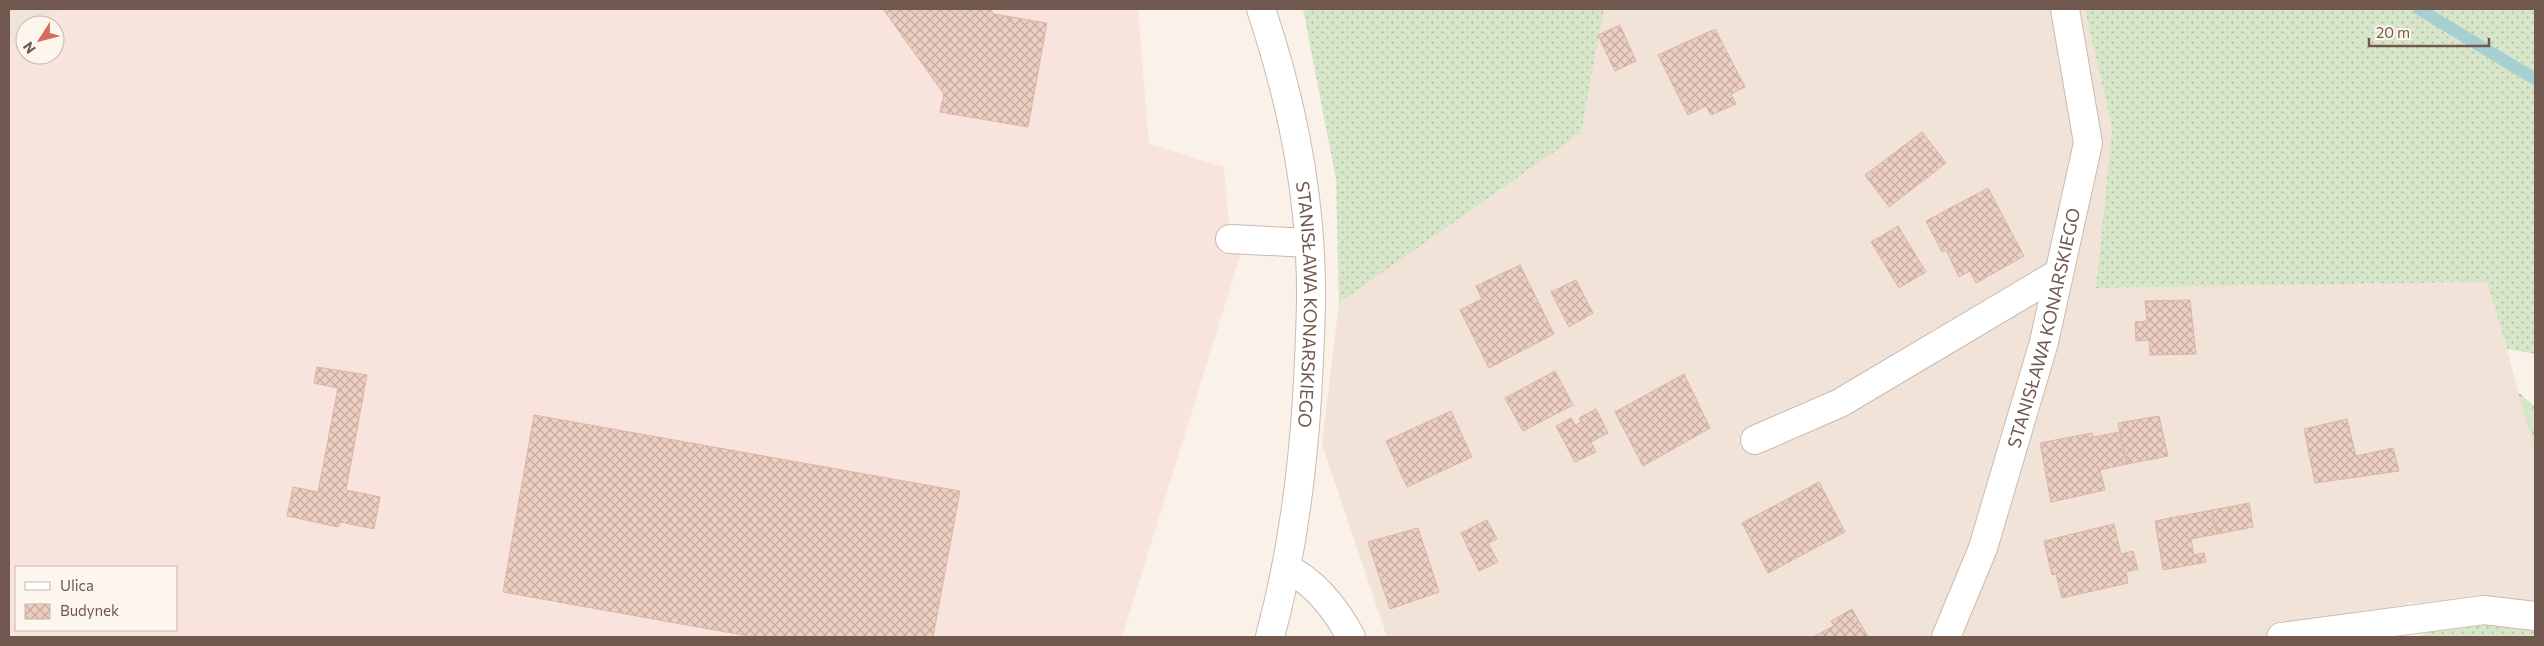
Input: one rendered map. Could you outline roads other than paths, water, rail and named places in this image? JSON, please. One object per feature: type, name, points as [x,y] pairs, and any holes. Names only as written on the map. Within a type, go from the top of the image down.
[{"type":"street","name":"STANISŁAWA KONARSKIEGO","points":[[1261,9],[1289,110],[1298,157],[1309,243],[1310,327],[1303,466],[1286,568],[1270,637]]},
{"type":"street","name":"STANISŁAWA KONARSKIEGO","points":[[1946,637],[1983,548],[2044,342],[2088,143],[2065,9]]},
{"type":"street","points":[[1230,239],[1309,243]]},
{"type":"street","points":[[1755,440],[1840,402],[2059,273]]},
{"type":"street","points":[[1286,568],[1308,580],[1329,604],[1350,637]]},
{"type":"street","points":[[2281,637],[2484,610],[2535,616]]},
{"type":"waterway","points":[[2419,9],[2535,79]]}]
